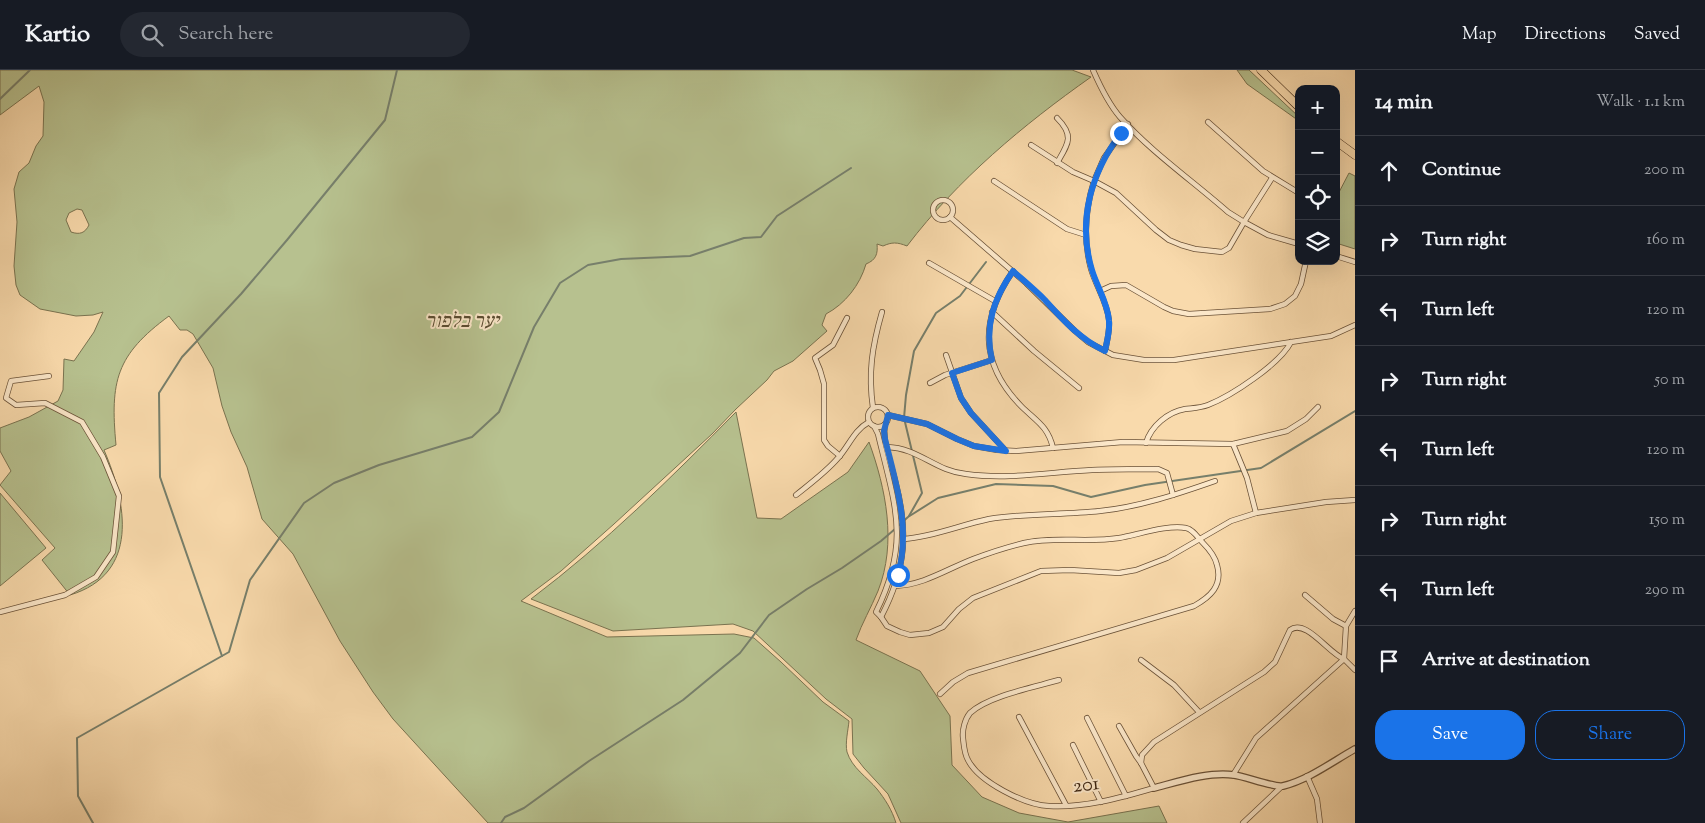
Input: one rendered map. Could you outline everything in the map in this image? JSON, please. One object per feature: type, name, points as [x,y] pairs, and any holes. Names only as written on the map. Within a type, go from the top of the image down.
[{"type":"highway","points":[[1261,70],[1295,103]]},
{"type":"highway","points":[[1340,144],[1355,154]]},
{"type":"street","points":[[1093,70],[1110,103],[1128,124],[1221,206],[1244,222],[1268,235],[1295,243]]},
{"type":"street","points":[[1057,118],[1068,134],[1066,147],[1057,163]]},
{"type":"street","points":[[1208,122],[1272,178],[1295,191]]},
{"type":"street","points":[[1105,351],[1109,319],[1091,267],[1086,235],[1086,213],[1094,181],[1104,158],[1128,124]]},
{"type":"street","points":[[1031,145],[1073,172],[1116,192],[1169,240],[1181,246],[1194,249],[1222,252],[1229,248],[1272,178]]},
{"type":"street","points":[[994,181],[1067,229],[1086,235]]},
{"type":"street","points":[[945,200],[950,203],[953,209],[950,217],[942,220],[936,217],[933,212],[936,203],[945,200]]},
{"type":"street","points":[[950,217],[1013,271],[1075,332],[1088,342],[1113,355],[1144,360],[1174,360],[1337,334],[1355,325]]},
{"type":"street","points":[[1340,257],[1355,262]]},
{"type":"street","points":[[929,263],[995,301]]},
{"type":"street","points":[[1100,291],[1112,286],[1126,285],[1173,311],[1189,314],[1270,309],[1285,304],[1295,296],[1301,284],[1305,265]]},
{"type":"street","points":[[1013,271],[1003,285],[992,312],[989,329],[989,346],[992,360],[1004,385],[1044,427],[1049,434],[1054,448]]},
{"type":"street","points":[[874,408],[870,386],[871,360],[882,312]]},
{"type":"street","points":[[992,312],[1034,351],[1079,388]]},
{"type":"street","points":[[840,456],[824,440],[824,384],[815,358],[833,345],[847,318]]},
{"type":"street","points":[[1146,443],[1159,422],[1170,414],[1186,409],[1207,406],[1247,384],[1282,354],[1291,342]]},
{"type":"street","points":[[946,355],[961,398],[971,413],[1006,451]]},
{"type":"street","points":[[930,382],[992,360]]},
{"type":"street","points":[[0,612],[65,595],[96,577],[114,552],[119,496],[103,457],[82,422],[45,403],[16,405],[6,398],[10,381],[49,376]]},
{"type":"street","points":[[888,415],[927,424],[974,446],[1006,451],[1123,442],[1233,444],[1287,432],[1318,407]]},
{"type":"street","points":[[869,422],[869,413],[874,408],[883,408],[888,415],[884,431],[901,506],[904,533],[902,560],[895,586],[881,617]]},
{"type":"street","points":[[796,495],[831,466],[859,429],[869,422]]},
{"type":"street","points":[[869,422],[874,426],[878,434],[896,508],[898,535],[895,562],[882,601],[876,612],[887,626],[910,635],[929,633],[943,627],[959,609],[973,598],[1041,571],[1053,569],[1119,573],[1136,570],[1167,558],[1231,521],[1256,513],[1326,502],[1355,500]]},
{"type":"street","points":[[874,426],[881,427],[885,424]]},
{"type":"street","points":[[1233,444],[1247,478],[1256,513]]},
{"type":"street","points":[[887,447],[907,449],[953,472],[978,476],[1023,476],[1091,470],[1158,469],[1167,473],[1174,496]]},
{"type":"street","points":[[904,539],[917,538],[990,519],[1100,511],[1174,496],[1214,481]]},
{"type":"street","points":[[895,586],[908,586],[974,559],[1024,543],[1044,540],[1118,538],[1176,528],[1187,528],[1194,533],[1212,553],[1217,564],[1218,583],[1213,593],[1204,601],[1194,606],[968,673],[953,682],[940,694]]},
{"type":"street","points":[[1305,596],[1332,619],[1346,626]]},
{"type":"street","points":[[1233,774],[1256,738],[1344,659],[1346,626],[1355,611]]},
{"type":"street","points":[[1141,763],[1142,756],[1154,742],[1264,672],[1275,662],[1290,630],[1294,627],[1301,627],[1317,638],[1355,670]]},
{"type":"street","points":[[1141,660],[1174,685],[1200,712]]},
{"type":"street","name":"201","points":[[1059,680],[992,700],[969,714],[965,722],[962,734],[968,761],[976,771],[995,786],[1013,796],[1031,803],[1049,806],[1100,802],[1182,780],[1233,774],[1281,787]]},
{"type":"street","points":[[1019,717],[1066,805]]},
{"type":"street","points":[[1087,718],[1126,796]]},
{"type":"street","points":[[1119,726],[1154,788]]},
{"type":"street","points":[[1074,745],[1100,802]]},
{"type":"street","points":[[1243,823],[1281,787],[1307,776],[1355,749]]},
{"type":"street","points":[[1307,776],[1317,799],[1320,823]]},
{"type":"green space","name":"יער בלפור","points":[[0,70],[1072,70],[1091,77],[1041,114],[993,154],[948,198],[907,246],[895,243],[883,246],[877,244],[876,256],[866,264],[860,279],[851,293],[826,314],[822,325],[827,331],[793,361],[774,371],[712,434],[614,524],[561,571],[521,601],[607,637],[734,634],[754,638],[823,702],[849,721],[846,745],[849,758],[883,797],[896,823],[488,823],[393,719],[340,641],[293,554],[262,519],[247,467],[231,432],[222,406],[213,368],[193,334],[187,330],[180,330],[169,316],[151,330],[127,357],[120,371],[116,386],[114,423],[116,445],[104,450],[118,492],[122,514],[122,534],[118,554],[108,571],[93,585],[70,595],[42,560],[55,548],[0,485],[11,471],[0,451],[0,428],[29,417],[58,401],[63,390],[64,359],[74,361],[94,332],[103,312],[93,315],[76,316],[40,309],[20,295],[16,285],[14,266],[17,222],[14,189],[19,172],[29,163],[36,146],[43,136],[44,102],[39,86],[0,115]],"holes":[[[77,209],[82,210],[89,225],[82,233],[71,232],[66,220],[69,213]]]},
{"type":"green space","points":[[1237,70],[1249,70],[1295,113],[1295,118],[1247,84]]},
{"type":"green space","points":[[1349,173],[1355,176],[1355,249],[1340,244],[1340,190]]},
{"type":"green space","points":[[736,412],[757,518],[781,519],[848,472],[869,442],[884,497],[888,535],[887,554],[884,573],[878,591],[856,640],[920,671],[950,716],[952,765],[982,797],[1019,813],[1068,822],[1159,806],[1167,823],[901,823],[888,794],[853,754],[852,719],[826,699],[753,631],[733,624],[613,631],[531,599],[611,533]]},
{"type":"green space","points":[[0,493],[46,548],[0,586]]},
{"type":"waterway","points":[[0,99],[30,70]]},
{"type":"waterway","points":[[222,656],[160,477],[159,393],[182,357],[241,294],[385,120],[397,70]]},
{"type":"waterway","points":[[93,823],[78,796],[77,738],[229,652],[250,580],[304,503],[334,483],[379,465],[472,437],[499,412],[534,327],[560,283],[588,265],[621,259],[690,256],[744,238],[761,237],[777,216],[851,168]]},
{"type":"waterway","points":[[909,516],[922,493],[904,418],[914,351],[936,313],[960,296],[986,262]]},
{"type":"waterway","points":[[898,526],[908,517],[938,498],[996,484],[1053,486],[1091,497],[1145,485],[1261,468],[1355,411]]},
{"type":"waterway","points":[[501,823],[505,817],[524,808],[589,761],[683,700],[740,653],[769,615],[842,568],[895,529]]},
{"type":"route","points":[[898,575],[904,539],[903,518],[885,439],[884,431],[888,415],[908,418],[927,424],[974,446],[1006,451],[971,413],[961,398],[952,373],[992,360],[989,346],[992,310],[997,296],[1013,271],[1075,332],[1105,351],[1109,319],[1091,267],[1086,238],[1086,213],[1090,192],[1104,158],[1121,133]]}]
